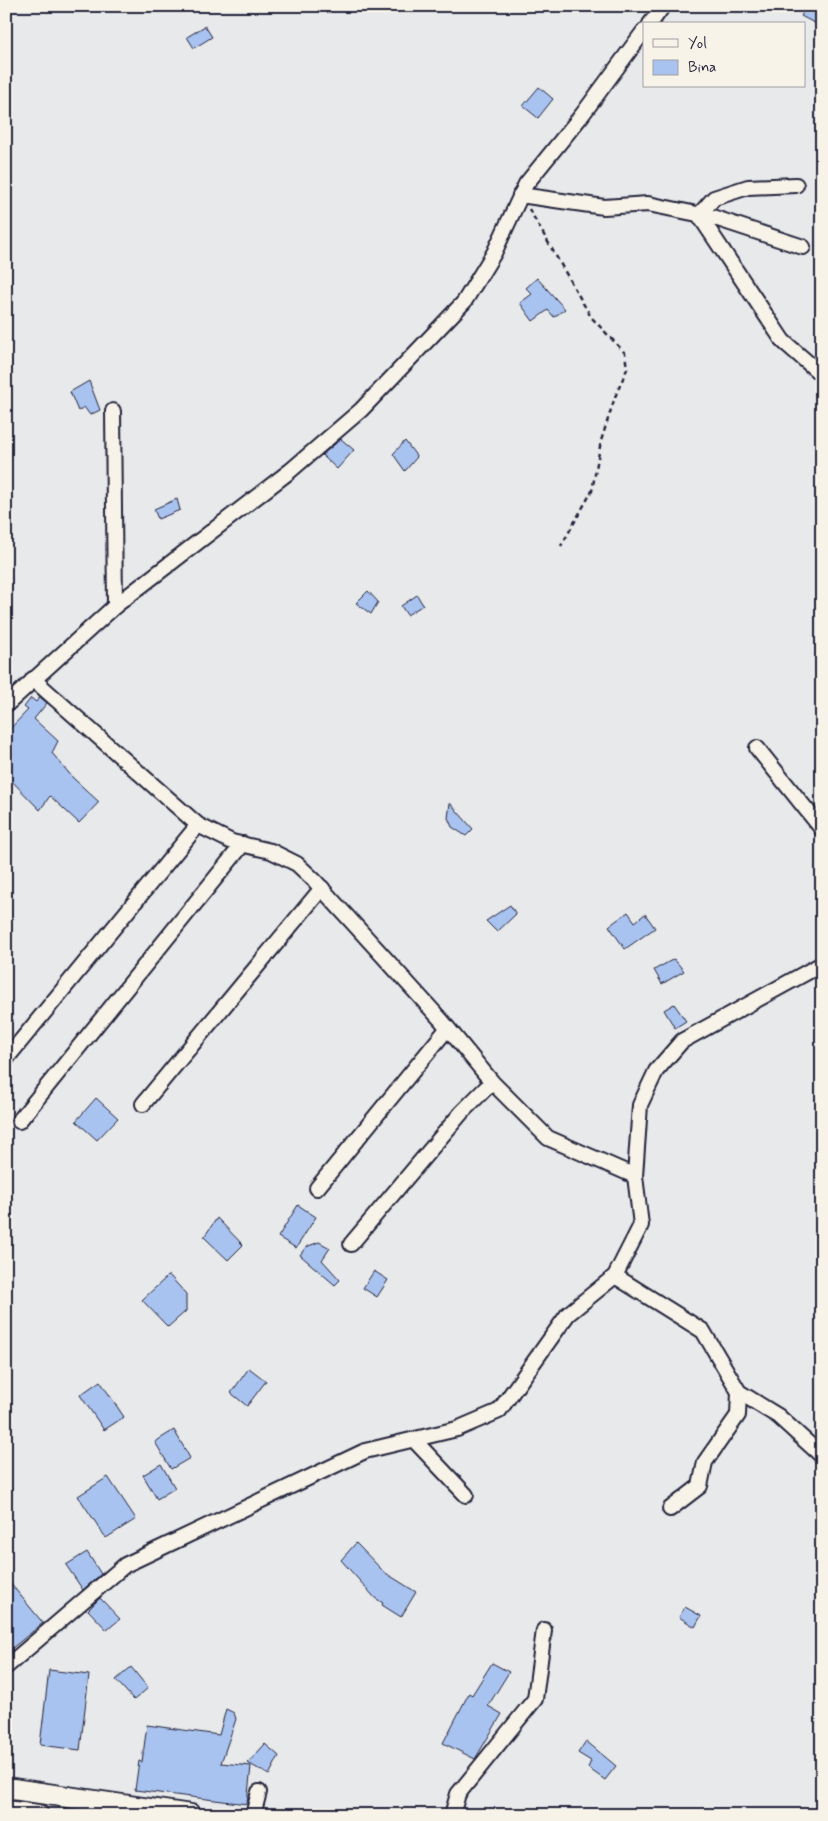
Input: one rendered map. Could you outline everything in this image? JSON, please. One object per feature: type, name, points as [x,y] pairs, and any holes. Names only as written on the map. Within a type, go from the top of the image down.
[{"type":"street","points":[[651,22],[663,6]]},
{"type":"street","points":[[6,705],[33,678],[115,606],[290,471],[361,410],[464,302],[494,253],[526,184],[582,115],[643,33]]},
{"type":"street","points":[[699,215],[714,198],[748,187],[796,185]]},
{"type":"street","points":[[520,195],[604,207],[648,204],[712,217],[804,247]]},
{"type":"street","points":[[699,215],[783,341],[822,375]]},
{"type":"street","points":[[113,411],[115,606]]},
{"type":"street","points":[[33,678],[198,825],[232,842],[271,851],[297,864],[322,888],[448,1029],[492,1082],[548,1138],[634,1176]]},
{"type":"street","points":[[757,748],[822,830]]},
{"type":"street","points":[[6,1059],[198,825]]},
{"type":"street","points":[[19,1121],[243,844]]},
{"type":"street","points":[[143,1104],[322,888]]},
{"type":"street","points":[[6,1667],[125,1565],[365,1451],[457,1429],[499,1411],[568,1314],[615,1276],[641,1225],[634,1176],[640,1105],[656,1071],[682,1041],[822,964]]},
{"type":"street","points":[[317,1188],[448,1029]]},
{"type":"street","points":[[351,1244],[462,1112],[492,1082]]},
{"type":"street","points":[[615,1276],[703,1331],[739,1392],[778,1416],[822,1456]]},
{"type":"street","points":[[670,1509],[700,1486],[705,1462],[738,1415],[739,1392]]},
{"type":"street","points":[[414,1440],[466,1495]]},
{"type":"street","points":[[452,1815],[458,1794],[535,1699],[544,1630]]},
{"type":"street","points":[[6,1788],[191,1815]]},
{"type":"street","points":[[254,1815],[259,1792]]},
{"type":"street","points":[[6,1810],[38,1815]]},
{"type":"path","points":[[520,195],[591,317],[624,353],[627,369],[615,397],[601,441],[592,491],[561,546]]},
{"type":"building","points":[[807,6],[822,6],[822,27],[801,16]]},
{"type":"building","points":[[205,26],[212,37],[194,48],[187,37]]},
{"type":"building","points":[[539,87],[553,99],[538,118],[523,106]]},
{"type":"building","points":[[537,278],[565,309],[554,317],[548,310],[533,321],[520,303],[532,294],[526,288]]},
{"type":"building","points":[[89,381],[100,410],[90,415],[84,407],[78,411],[70,392]]},
{"type":"building","points":[[341,439],[354,450],[337,469],[322,455]]},
{"type":"building","points":[[405,441],[417,457],[405,471],[393,454]]},
{"type":"building","points":[[177,499],[180,510],[158,519],[154,509]]},
{"type":"building","points":[[368,591],[378,602],[371,614],[356,603]]},
{"type":"building","points":[[417,595],[423,605],[407,615],[401,606]]},
{"type":"building","points":[[40,697],[47,703],[34,719],[58,741],[52,753],[73,778],[99,802],[79,823],[50,796],[40,810],[6,775],[6,733],[28,710],[24,707],[31,698],[36,702]]},
{"type":"building","points":[[450,803],[473,829],[466,836],[452,827],[448,818]]},
{"type":"building","points":[[510,905],[516,914],[497,932],[486,921]]},
{"type":"building","points":[[628,912],[635,922],[645,914],[655,928],[625,949],[609,926]]},
{"type":"building","points":[[674,959],[684,971],[662,984],[654,970]]},
{"type":"building","points":[[674,1004],[686,1021],[675,1028],[664,1010]]},
{"type":"building","points":[[96,1098],[118,1118],[97,1140],[76,1121]]},
{"type":"building","points":[[298,1205],[316,1217],[296,1248],[278,1237]]},
{"type":"building","points":[[217,1218],[243,1245],[228,1260],[204,1237]]},
{"type":"building","points":[[319,1242],[330,1248],[322,1260],[340,1280],[335,1285],[300,1255],[306,1247]]},
{"type":"building","points":[[374,1271],[388,1280],[377,1297],[363,1288]]},
{"type":"building","points":[[169,1275],[186,1294],[186,1311],[168,1327],[142,1300]]},
{"type":"building","points":[[249,1368],[266,1381],[247,1406],[231,1393]]},
{"type":"building","points":[[100,1381],[124,1417],[104,1430],[80,1395]]},
{"type":"building","points":[[174,1430],[190,1458],[171,1469],[155,1442]]},
{"type":"building","points":[[161,1464],[175,1488],[157,1499],[143,1475]]},
{"type":"building","points":[[108,1477],[136,1519],[106,1538],[78,1496]]},
{"type":"building","points":[[356,1543],[384,1572],[416,1592],[401,1617],[382,1605],[383,1603],[375,1598],[341,1560]]},
{"type":"building","points":[[87,1552],[101,1574],[83,1590],[66,1565]]},
{"type":"building","points":[[6,1578],[43,1623],[6,1653]]},
{"type":"building","points":[[100,1598],[120,1619],[107,1630],[88,1610]]},
{"type":"building","points":[[685,1607],[701,1616],[695,1627],[679,1617]]},
{"type":"building","points":[[492,1663],[509,1672],[488,1706],[502,1714],[475,1759],[443,1743],[469,1693],[472,1695]]},
{"type":"building","points":[[131,1667],[148,1688],[134,1700],[116,1680]]},
{"type":"building","points":[[49,1670],[89,1675],[80,1750],[40,1745]]},
{"type":"building","points":[[226,1709],[234,1713],[236,1719],[221,1763],[251,1766],[247,1804],[135,1790],[139,1761],[142,1762],[147,1725],[219,1735]]},
{"type":"building","points":[[586,1741],[616,1766],[605,1780],[588,1768],[591,1761],[578,1753]]},
{"type":"building","points":[[265,1744],[279,1756],[269,1775],[248,1763]]}]
